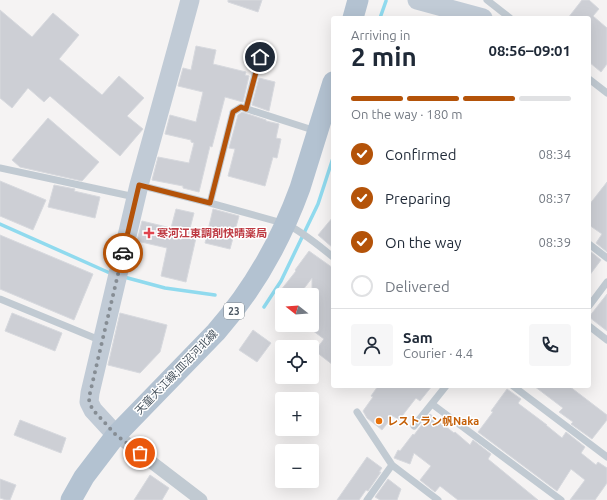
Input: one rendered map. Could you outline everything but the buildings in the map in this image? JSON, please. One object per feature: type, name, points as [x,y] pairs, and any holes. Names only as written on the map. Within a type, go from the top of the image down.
[{"type":"main road","points":[[354,16],[358,0]]},
{"type":"main road","name":"天童大江線;皿沼河北線","points":[[71,500],[84,477],[116,435],[231,315],[257,276],[280,237],[289,226],[331,89]]},
{"type":"street","points":[[190,0],[138,191],[89,402],[93,410],[116,435],[201,500]]},
{"type":"street","points":[[417,0],[476,16]]},
{"type":"lane","points":[[487,0],[507,16]]},
{"type":"lane","points":[[246,109],[263,44]]},
{"type":"lane","points":[[591,81],[607,93]]},
{"type":"lane","points":[[210,203],[233,112],[241,107],[318,132]]},
{"type":"lane","points":[[0,168],[210,203],[289,226],[331,255]]},
{"type":"lane","points":[[591,246],[607,258]]},
{"type":"lane","points":[[591,303],[607,282]]},
{"type":"lane","points":[[0,299],[102,341]]},
{"type":"lane","points":[[591,328],[607,340]]},
{"type":"lane","points":[[414,426],[444,388]]},
{"type":"lane","points":[[516,388],[606,453]]},
{"type":"lane","points":[[432,404],[562,500]]},
{"type":"lane","points":[[357,412],[392,465],[438,500]]},
{"type":"lane","points":[[367,500],[392,465]]},
{"type":"waterway","points":[[381,16],[386,1]]},
{"type":"waterway","points":[[264,307],[281,281],[318,204],[331,164]]},
{"type":"waterway","points":[[0,224],[112,274]]},
{"type":"waterway","points":[[124,277],[165,288],[215,295]]},
{"type":"way so far","points":[[123,253],[89,402],[93,410],[116,435],[140,453]]},
{"type":"place","name":"寒河江東調剤快晴薬局","points":[[149,233]]},
{"type":"place","name":"レストラン帆Naka","points":[[379,421]]},
{"type":"route","points":[[123,253],[139,185],[210,203],[233,112],[241,107],[246,109],[260,57]]}]
